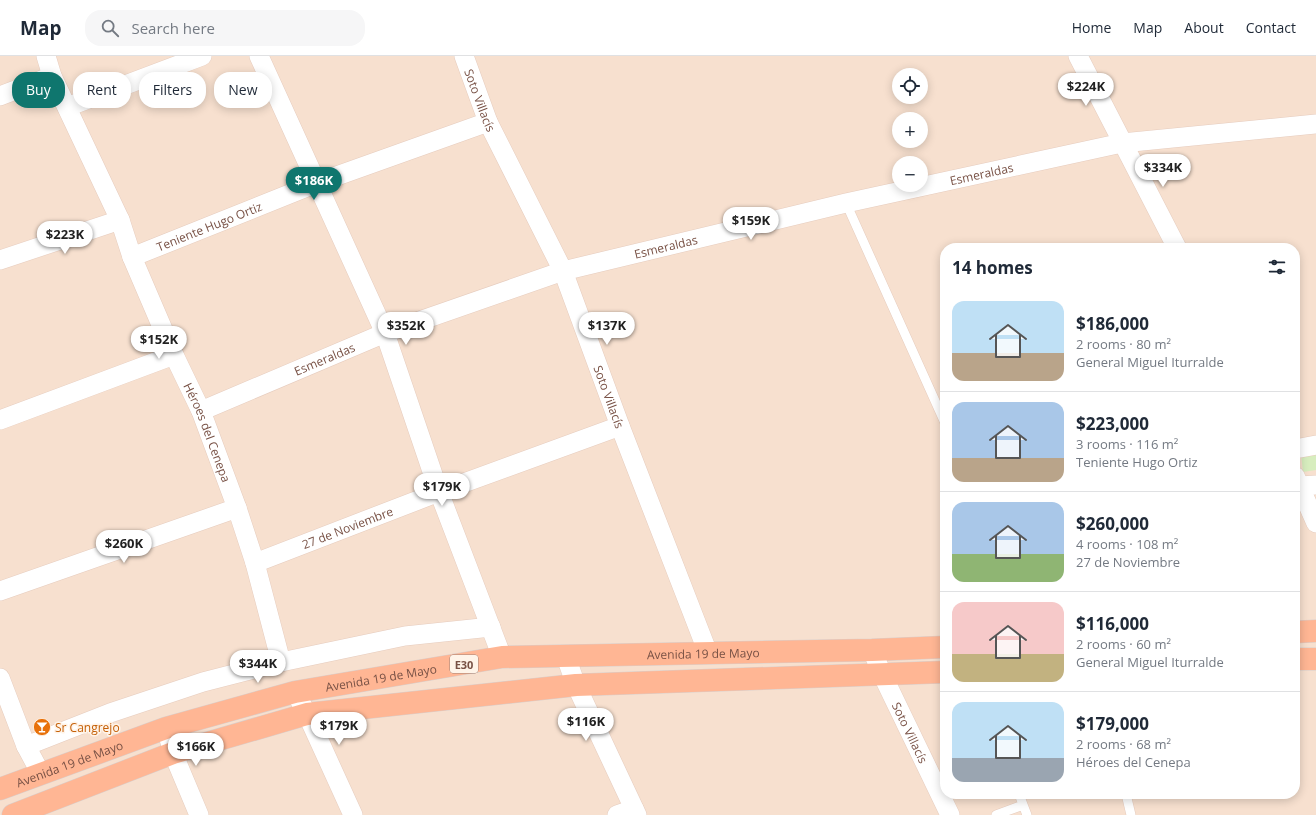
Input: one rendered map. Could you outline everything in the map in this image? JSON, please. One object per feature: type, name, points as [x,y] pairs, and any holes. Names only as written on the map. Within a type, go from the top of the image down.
[{"type":"highway","points":[[1300,632],[1316,631]]},
{"type":"highway","name":"Avenida 19 de Mayo","points":[[0,789],[166,728],[295,692],[502,657],[566,657],[940,647]]},
{"type":"highway","points":[[1300,660],[1316,659]]},
{"type":"highway","points":[[13,815],[173,753],[307,714],[576,685],[940,672]]},
{"type":"street","name":"Héroes del Cenepa","points":[[46,56],[51,72]]},
{"type":"street","points":[[67,107],[202,56]]},
{"type":"street","points":[[259,56],[385,333],[439,492],[502,657]]},
{"type":"street","name":"Soto Villacís","points":[[464,56],[488,122],[563,271],[620,426],[708,653]]},
{"type":"street","points":[[1078,56],[1174,243]]},
{"type":"street","points":[[0,96],[12,91]]},
{"type":"street","name":"Héroes del Cenepa","points":[[65,103],[120,220],[132,257],[174,355],[201,411],[237,508],[255,563],[281,662]]},
{"type":"street","name":"Teniente Hugo Ortiz","points":[[132,257],[317,183],[488,122]]},
{"type":"street","name":"Esmeraldas","points":[[201,411],[385,333],[563,271],[846,203],[1122,143],[1316,124]]},
{"type":"street","points":[[0,260],[120,220]]},
{"type":"street","points":[[0,420],[174,355]]},
{"type":"street","name":"27 de Noviembre","points":[[255,563],[439,492],[620,426]]},
{"type":"street","points":[[1300,448],[1316,445]]},
{"type":"street","points":[[1304,482],[1316,523]]},
{"type":"street","points":[[0,591],[237,508]]},
{"type":"street","points":[[26,746],[110,712],[203,682],[281,662],[405,636],[491,627]]},
{"type":"street","name":"Soto Villacís","points":[[872,650],[940,794]]},
{"type":"street","points":[[566,657],[576,685],[629,813]]},
{"type":"street","points":[[0,678],[26,746],[41,774]]},
{"type":"street","points":[[295,692],[307,714],[353,815]]},
{"type":"street","points":[[166,728],[173,753],[199,815]]},
{"type":"street","name":"Soto Villacís","points":[[942,799],[950,815]]},
{"type":"lane","points":[[846,203],[940,412]]},
{"type":"lane","points":[[1020,799],[1027,815]]},
{"type":"lane","points":[[1127,799],[1130,815]]},
{"type":"lane","points":[[996,815],[1022,805]]},
{"type":"shaded area","points":[[0,56],[1316,56],[1316,815],[0,815]]},
{"type":"green space","points":[[1316,452],[1316,470],[1303,472],[1301,454]]},
{"type":"place","name":"Sr Cangrejo","points":[[42,727]]}]
